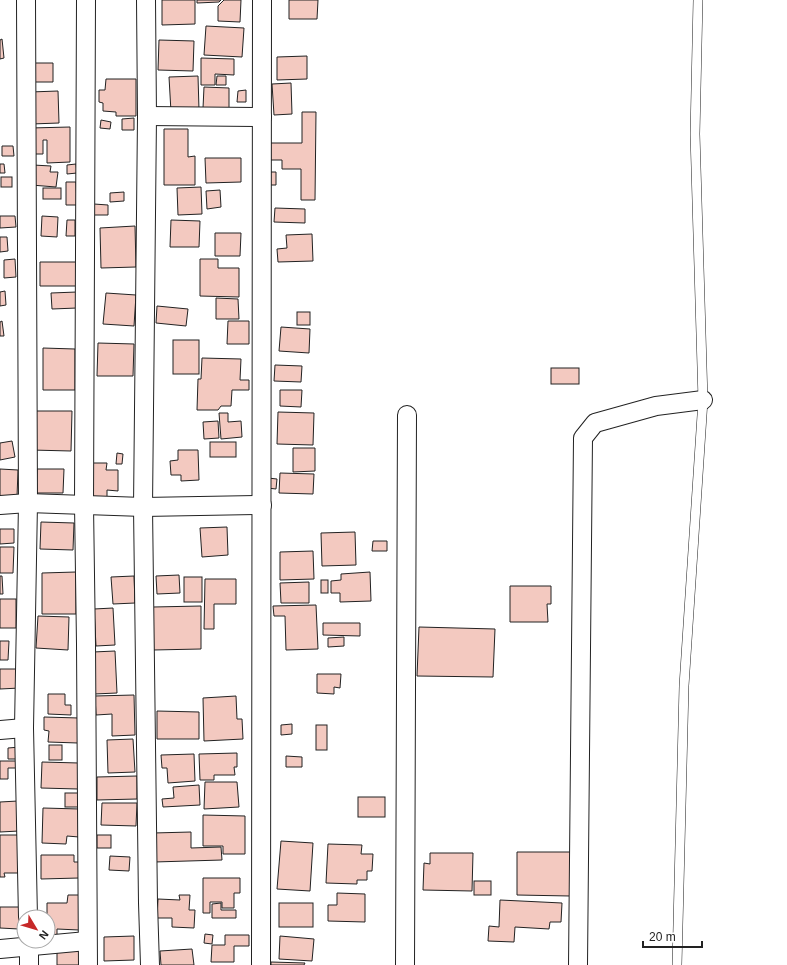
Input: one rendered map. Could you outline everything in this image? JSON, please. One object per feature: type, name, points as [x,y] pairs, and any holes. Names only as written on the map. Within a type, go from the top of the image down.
[{"type":"street","points":[[26,0],[28,503],[24,728],[28,909]]},
{"type":"street","points":[[86,0],[84,505],[88,965]]},
{"type":"street","points":[[146,0],[147,116],[143,507],[150,965]]},
{"type":"street","points":[[261,965],[262,0]]},
{"type":"street","points":[[147,116],[262,117]]},
{"type":"street","points":[[578,965],[583,438],[595,423],[656,406],[703,400]]},
{"type":"street","points":[[405,965],[407,415]]},
{"type":"street","points":[[0,505],[28,503],[143,507],[262,505]]},
{"type":"street","points":[[0,730],[24,728]]},
{"type":"street","points":[[56,942],[87,941]]},
{"type":"street","points":[[0,949],[16,946]]},
{"type":"street","points":[[29,949],[29,965]]},
{"type":"lane","points":[[677,965],[684,686],[703,400],[695,134],[698,0]]},
{"type":"building","points":[[162,0],[195,0],[195,24],[162,25]]},
{"type":"building","points":[[197,0],[221,0],[219,2],[197,3]]},
{"type":"building","points":[[224,0],[241,0],[240,22],[218,21],[218,6]]},
{"type":"building","points":[[289,0],[318,0],[317,19],[289,19]]},
{"type":"building","points":[[206,26],[244,28],[242,57],[204,55]]},
{"type":"building","points":[[2,39],[4,58],[0,59],[0,40]]},
{"type":"building","points":[[159,40],[194,41],[193,71],[158,70]]},
{"type":"building","points":[[307,56],[307,79],[277,80],[277,57]]},
{"type":"building","points":[[201,58],[234,59],[234,75],[215,74],[215,85],[201,85]]},
{"type":"building","points":[[34,63],[53,63],[53,82],[33,82]]},
{"type":"building","points":[[198,76],[199,110],[171,112],[169,77]]},
{"type":"building","points":[[217,76],[226,76],[226,85],[216,85]]},
{"type":"building","points":[[106,79],[136,79],[136,116],[116,116],[116,112],[103,111],[103,103],[99,102],[99,90],[105,90]]},
{"type":"building","points":[[291,83],[292,114],[274,115],[272,84]]},
{"type":"building","points":[[204,87],[229,88],[229,108],[203,108]]},
{"type":"building","points":[[246,90],[246,102],[237,102],[238,91]]},
{"type":"building","points":[[58,91],[59,123],[31,124],[30,92]]},
{"type":"building","points":[[302,112],[316,112],[315,200],[301,200],[301,169],[282,169],[282,160],[269,160],[269,143],[302,143]]},
{"type":"building","points":[[134,118],[134,130],[122,130],[122,119]]},
{"type":"building","points":[[101,120],[111,122],[110,129],[100,128]]},
{"type":"building","points":[[70,127],[70,162],[47,163],[47,140],[43,140],[43,154],[30,154],[30,128]]},
{"type":"building","points":[[164,129],[188,129],[188,157],[195,156],[195,185],[164,185]]},
{"type":"building","points":[[2,146],[13,146],[14,156],[2,156]]},
{"type":"building","points":[[205,158],[241,158],[241,182],[206,183]]},
{"type":"building","points":[[0,164],[4,164],[5,173],[0,173]]},
{"type":"building","points":[[76,164],[77,173],[67,174],[67,165]]},
{"type":"building","points":[[33,165],[51,166],[50,172],[58,172],[56,187],[31,185]]},
{"type":"building","points":[[269,172],[276,172],[276,185],[270,185]]},
{"type":"building","points":[[1,177],[12,177],[12,187],[1,187]]},
{"type":"building","points":[[66,182],[76,182],[77,205],[66,205]]},
{"type":"building","points":[[201,187],[202,214],[178,215],[177,188]]},
{"type":"building","points":[[43,188],[61,188],[61,199],[43,199]]},
{"type":"building","points":[[220,190],[221,207],[207,209],[206,191]]},
{"type":"building","points":[[124,192],[124,201],[110,202],[110,193]]},
{"type":"building","points":[[94,204],[108,205],[108,215],[94,215]]},
{"type":"building","points":[[275,208],[305,209],[305,223],[274,222]]},
{"type":"building","points":[[0,216],[15,216],[16,227],[0,228]]},
{"type":"building","points":[[42,216],[58,217],[57,237],[41,236]]},
{"type":"building","points":[[67,220],[75,220],[75,236],[66,236]]},
{"type":"building","points":[[171,220],[200,221],[199,247],[170,247]]},
{"type":"building","points":[[135,226],[136,267],[101,268],[100,228]]},
{"type":"building","points":[[215,233],[241,233],[240,256],[215,256]]},
{"type":"building","points":[[312,234],[313,261],[278,262],[277,249],[287,248],[286,235]]},
{"type":"building","points":[[0,237],[7,237],[8,251],[0,252]]},
{"type":"building","points":[[15,259],[16,277],[4,278],[4,260]]},
{"type":"building","points":[[200,259],[218,259],[218,268],[239,268],[239,297],[200,296]]},
{"type":"building","points":[[40,262],[77,262],[76,286],[40,286]]},
{"type":"building","points":[[5,291],[6,305],[0,306],[0,292]]},
{"type":"building","points":[[77,292],[77,308],[52,309],[51,293]]},
{"type":"building","points":[[106,293],[136,295],[134,326],[103,324]]},
{"type":"building","points":[[216,298],[238,299],[239,319],[216,319]]},
{"type":"building","points":[[157,306],[188,309],[186,326],[156,323]]},
{"type":"building","points":[[297,312],[310,312],[310,325],[297,325]]},
{"type":"building","points":[[2,321],[4,336],[0,336],[0,322]]},
{"type":"building","points":[[228,321],[249,321],[249,344],[227,344]]},
{"type":"building","points":[[281,327],[310,329],[309,353],[279,351]]},
{"type":"building","points":[[173,340],[199,340],[199,374],[173,374]]},
{"type":"building","points":[[98,343],[134,344],[133,376],[97,376]]},
{"type":"building","points":[[43,348],[75,349],[75,390],[43,390]]},
{"type":"building","points":[[202,358],[241,359],[240,380],[249,380],[249,390],[232,390],[231,406],[221,406],[218,410],[197,410],[198,379],[201,379]]},
{"type":"building","points":[[275,365],[302,366],[301,382],[274,381]]},
{"type":"building","points":[[551,368],[579,368],[579,384],[551,384]]},
{"type":"building","points":[[280,390],[302,390],[301,407],[280,406]]},
{"type":"building","points":[[32,411],[72,411],[71,451],[31,450]]},
{"type":"building","points":[[278,412],[314,413],[313,445],[277,444]]},
{"type":"building","points":[[219,413],[228,413],[228,422],[241,421],[242,437],[221,439]]},
{"type":"building","points":[[218,421],[219,438],[204,439],[203,422]]},
{"type":"building","points":[[12,441],[15,457],[0,460],[0,443]]},
{"type":"building","points":[[210,442],[236,442],[236,457],[210,457]]},
{"type":"building","points":[[293,448],[315,448],[315,471],[293,472]]},
{"type":"building","points":[[178,450],[198,450],[199,480],[181,481],[181,475],[171,475],[170,461],[178,460]]},
{"type":"building","points":[[117,453],[123,454],[122,464],[116,464]]},
{"type":"building","points":[[90,463],[107,463],[106,470],[118,470],[118,491],[107,490],[107,501],[90,501]]},
{"type":"building","points":[[0,469],[18,470],[17,497],[0,497]]},
{"type":"building","points":[[37,469],[64,469],[63,493],[36,493]]},
{"type":"building","points":[[280,473],[314,474],[313,494],[279,493]]},
{"type":"building","points":[[268,478],[277,479],[276,489],[267,488]]},
{"type":"building","points":[[41,522],[74,523],[73,550],[40,549]]},
{"type":"building","points":[[227,527],[228,555],[202,557],[200,528]]},
{"type":"building","points":[[0,529],[14,529],[14,543],[0,544]]},
{"type":"building","points":[[355,532],[356,565],[322,566],[321,533]]},
{"type":"building","points":[[373,541],[387,541],[387,551],[372,551]]},
{"type":"building","points":[[0,547],[14,547],[13,573],[0,573]]},
{"type":"building","points":[[313,551],[314,579],[280,580],[280,552]]},
{"type":"building","points":[[76,572],[76,614],[42,614],[42,573]]},
{"type":"building","points":[[370,572],[371,601],[340,602],[340,593],[331,593],[331,581],[341,580],[341,574]]},
{"type":"building","points":[[179,575],[180,593],[157,594],[156,576]]},
{"type":"building","points":[[0,576],[2,576],[3,594],[0,594]]},
{"type":"building","points":[[134,576],[135,603],[113,604],[111,577]]},
{"type":"building","points":[[184,577],[202,577],[202,602],[184,602]]},
{"type":"building","points":[[205,579],[236,579],[236,604],[214,604],[214,629],[204,629]]},
{"type":"building","points":[[321,580],[328,580],[328,593],[321,593]]},
{"type":"building","points":[[309,582],[309,603],[281,603],[280,583]]},
{"type":"building","points":[[510,586],[551,586],[551,604],[547,604],[548,622],[510,622]]},
{"type":"building","points":[[0,599],[16,599],[16,628],[0,628]]},
{"type":"building","points":[[316,605],[318,649],[286,650],[285,616],[274,616],[273,606]]},
{"type":"building","points":[[201,606],[201,649],[153,650],[153,607]]},
{"type":"building","points":[[113,608],[115,645],[96,646],[94,609]]},
{"type":"building","points":[[38,616],[69,617],[68,650],[36,648]]},
{"type":"building","points":[[323,623],[360,623],[360,636],[323,635]]},
{"type":"building","points":[[419,627],[495,629],[493,677],[417,676]]},
{"type":"building","points":[[344,637],[344,646],[328,647],[328,638]]},
{"type":"building","points":[[0,641],[9,641],[8,660],[0,660]]},
{"type":"building","points":[[115,651],[117,693],[94,694],[93,652]]},
{"type":"building","points":[[0,669],[19,669],[20,688],[0,689]]},
{"type":"building","points":[[317,674],[341,674],[340,688],[334,687],[334,694],[317,693]]},
{"type":"building","points":[[48,694],[65,694],[65,705],[71,705],[71,715],[48,714]]},
{"type":"building","points":[[134,695],[135,735],[112,736],[112,714],[96,715],[95,696]]},
{"type":"building","points":[[236,696],[237,719],[242,719],[243,739],[204,741],[203,698]]},
{"type":"building","points":[[157,711],[199,712],[199,739],[157,739]]},
{"type":"building","points":[[44,717],[79,718],[78,743],[48,742],[49,731],[44,730]]},
{"type":"building","points":[[292,724],[292,734],[281,735],[281,725]]},
{"type":"building","points":[[316,725],[327,725],[327,750],[316,750]]},
{"type":"building","points":[[133,739],[135,772],[108,773],[107,740]]},
{"type":"building","points":[[49,745],[62,745],[62,760],[49,760]]},
{"type":"building","points":[[20,747],[20,759],[8,759],[8,748]]},
{"type":"building","points":[[237,753],[237,767],[234,767],[235,775],[214,775],[214,780],[200,780],[199,754]]},
{"type":"building","points":[[194,754],[195,781],[168,783],[167,768],[162,768],[161,755]]},
{"type":"building","points":[[286,756],[302,757],[302,767],[286,767]]},
{"type":"building","points":[[0,761],[21,761],[21,768],[8,768],[8,779],[0,779]]},
{"type":"building","points":[[42,762],[79,763],[78,789],[41,788]]},
{"type":"building","points":[[137,776],[137,799],[97,800],[97,777]]},
{"type":"building","points":[[205,782],[237,782],[239,807],[204,809]]},
{"type":"building","points":[[199,785],[200,805],[163,807],[162,799],[174,798],[173,787]]},
{"type":"building","points":[[65,793],[79,793],[79,807],[65,807]]},
{"type":"building","points":[[358,797],[385,797],[385,817],[358,817]]},
{"type":"building","points":[[18,801],[19,831],[0,832],[0,802]]},
{"type":"building","points":[[102,803],[137,803],[136,826],[101,825]]},
{"type":"building","points":[[43,808],[80,809],[79,837],[67,836],[66,844],[42,843]]},
{"type":"building","points":[[203,815],[245,816],[245,854],[223,854],[223,846],[203,846]]},
{"type":"building","points":[[191,832],[191,848],[221,847],[222,860],[154,862],[153,833]]},
{"type":"building","points":[[0,835],[18,835],[18,873],[4,873],[5,877],[0,877]]},
{"type":"building","points":[[97,835],[111,835],[111,848],[97,848]]},
{"type":"building","points":[[281,841],[313,843],[310,891],[277,889]]},
{"type":"building","points":[[328,844],[362,845],[361,854],[373,854],[372,871],[367,871],[367,880],[357,880],[357,884],[326,883]]},
{"type":"building","points":[[517,852],[571,852],[570,896],[517,895]]},
{"type":"building","points":[[430,853],[473,853],[472,891],[423,890],[424,863],[430,864]]},
{"type":"building","points":[[41,855],[74,855],[74,862],[79,862],[79,878],[41,879]]},
{"type":"building","points":[[110,856],[130,857],[129,871],[109,870]]},
{"type":"building","points":[[203,878],[240,878],[240,893],[234,893],[234,908],[222,908],[222,902],[210,902],[210,913],[203,913]]},
{"type":"building","points":[[474,881],[491,881],[491,895],[474,895]]},
{"type":"building","points":[[337,893],[365,894],[365,922],[328,921],[328,905],[337,905]]},
{"type":"building","points":[[68,895],[80,895],[79,930],[57,929],[56,939],[56,909],[47,909],[47,903],[67,903]]},
{"type":"building","points":[[179,895],[190,895],[189,910],[195,910],[194,928],[172,927],[172,918],[157,918],[158,899],[180,900]]},
{"type":"building","points":[[500,900],[562,903],[561,922],[550,922],[549,929],[515,927],[514,942],[488,941],[489,926],[499,927]]},
{"type":"building","points":[[221,903],[221,910],[236,910],[236,918],[212,918],[212,904]]},
{"type":"building","points":[[279,903],[313,903],[313,927],[279,927]]},
{"type":"building","points":[[0,907],[20,907],[20,909],[16,909],[16,929],[0,928]]},
{"type":"building","points":[[205,934],[213,935],[212,944],[204,943]]},
{"type":"building","points":[[225,935],[249,935],[249,946],[234,946],[234,962],[211,962],[212,945],[225,945]]},
{"type":"building","points":[[134,936],[134,960],[104,961],[104,937]]},
{"type":"building","points":[[280,936],[314,939],[312,961],[279,959]]},
{"type":"building","points":[[192,949],[194,965],[161,965],[160,951]]},
{"type":"building","points":[[57,951],[79,951],[79,965],[57,965]]},
{"type":"building","points":[[271,962],[305,963],[304,965],[271,965]]}]
